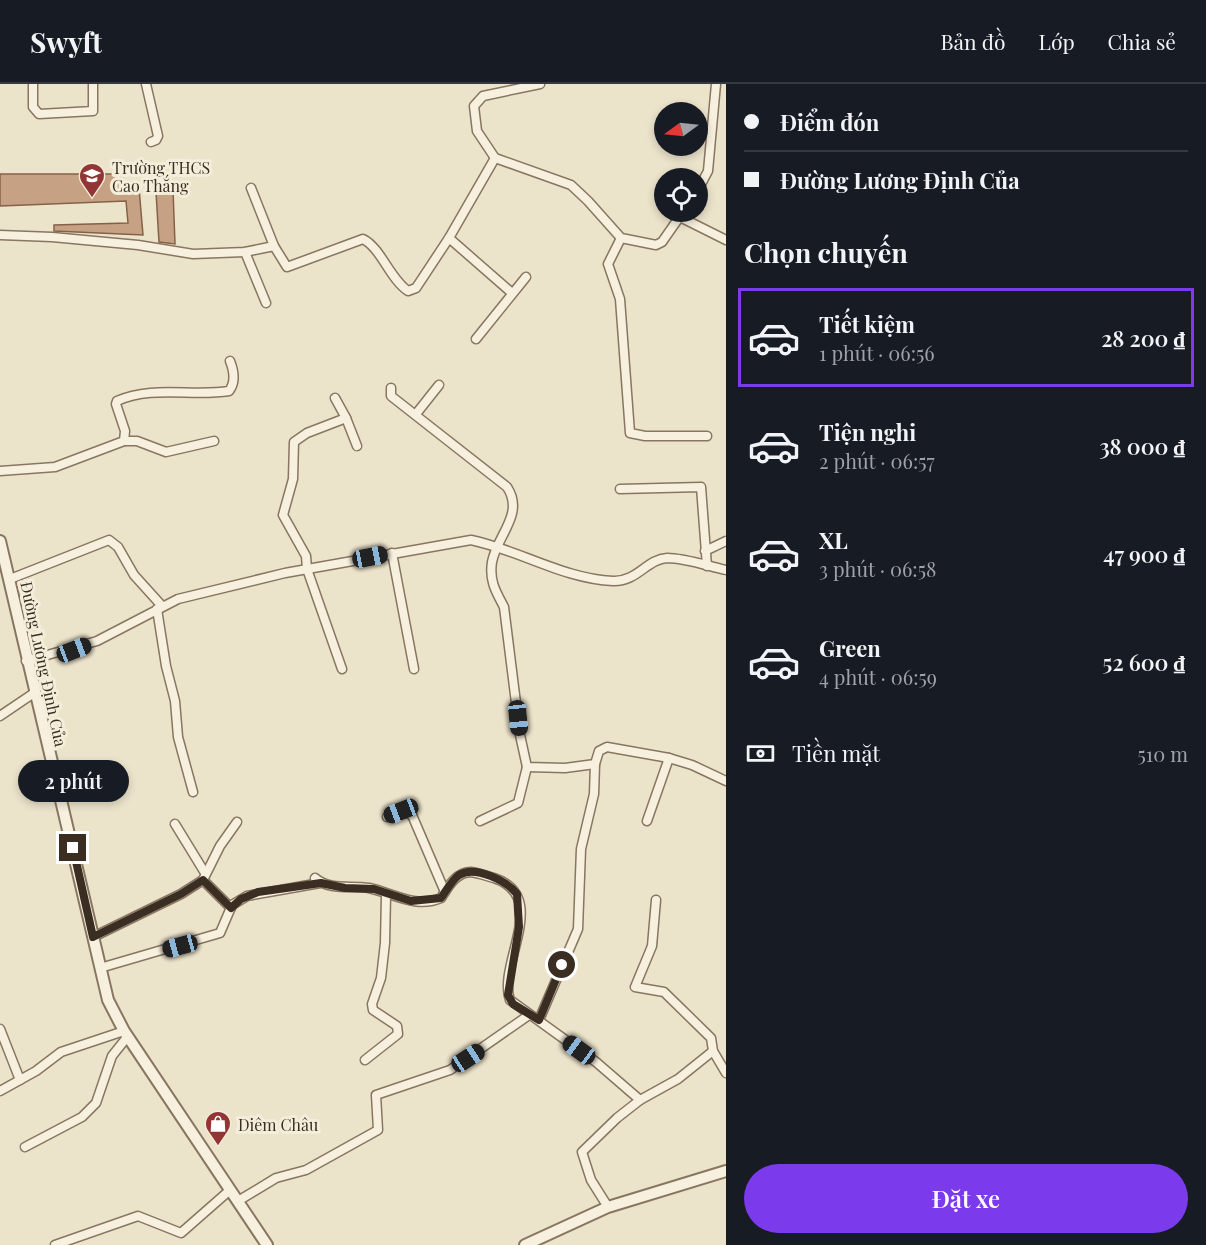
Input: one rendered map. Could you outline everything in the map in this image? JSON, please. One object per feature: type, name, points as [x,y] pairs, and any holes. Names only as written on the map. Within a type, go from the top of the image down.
[{"type":"street","points":[[33,84],[33,107],[39,114],[93,111],[93,84]]},
{"type":"street","points":[[146,84],[158,135],[156,140],[151,142]]},
{"type":"street","points":[[540,84],[483,96],[474,106],[477,131],[495,158],[570,185],[588,201],[621,238],[656,245],[662,242],[676,222]]},
{"type":"street","points":[[708,171],[716,84]]},
{"type":"street","points":[[251,188],[274,246],[287,267],[363,239],[408,291],[416,288],[450,238],[495,158]]},
{"type":"street","points":[[696,222],[726,240]]},
{"type":"street","points":[[0,235],[127,244],[193,254],[245,252],[274,246]]},
{"type":"street","points":[[450,238],[512,294]]},
{"type":"street","points":[[621,238],[608,264],[620,299],[630,433],[645,436],[707,435]]},
{"type":"street","points":[[245,252],[266,303]]},
{"type":"street","points":[[477,339],[526,277]]},
{"type":"street","points":[[124,441],[125,431],[117,401],[170,391],[212,394],[229,391],[233,386],[234,376],[230,361]]},
{"type":"street","points":[[416,414],[439,385]]},
{"type":"street","points":[[392,388],[391,396],[507,487],[514,498],[513,511],[492,561],[492,579],[493,589],[504,608],[520,735],[527,767],[518,803],[480,821]]},
{"type":"street","points":[[335,398],[357,446]]},
{"type":"street","points":[[342,669],[308,569],[306,556],[283,515],[293,479],[291,449],[294,442],[307,433],[346,418]]},
{"type":"street","points":[[0,471],[44,470],[124,441],[137,441],[166,452],[214,441]]},
{"type":"street","points":[[620,489],[701,488],[707,566]]},
{"type":"street","name":"Đường Lương Định Của","points":[[0,540],[34,693],[108,1000],[126,1034],[267,1245]]},
{"type":"street","points":[[10,579],[109,540],[118,547],[135,575],[160,607],[166,666],[175,701],[178,737],[193,792]]},
{"type":"street","points":[[27,661],[97,641],[178,599],[308,569],[471,540],[499,546],[543,564],[612,581],[628,580],[652,563],[666,558],[726,570]]},
{"type":"street","points":[[705,550],[726,541]]},
{"type":"street","points":[[392,553],[414,669]]},
{"type":"street","points":[[0,716],[34,693]]},
{"type":"street","points":[[539,1020],[578,929],[581,849],[594,794],[598,751],[607,747],[669,758],[692,765],[726,782]]},
{"type":"street","points":[[647,821],[669,758]]},
{"type":"street","points":[[527,767],[565,768],[595,764]]},
{"type":"street","points":[[387,817],[401,811],[407,811],[412,815],[446,892]]},
{"type":"street","points":[[93,937],[181,894],[204,876],[237,822]]},
{"type":"street","points":[[175,824],[204,876],[231,908]]},
{"type":"street","points":[[100,968],[220,933],[231,908],[241,899],[258,892],[318,880],[345,888],[361,887],[422,902],[441,898],[457,876],[469,872],[499,880],[517,894],[519,927],[508,995],[513,1004],[596,1062],[640,1100]]},
{"type":"street","points":[[365,1060],[398,1034],[397,1026],[374,1010],[372,1004],[381,978],[385,944],[386,895]]},
{"type":"street","points":[[656,900],[652,946],[635,987],[664,992],[711,1038],[713,1051],[726,1073]]},
{"type":"street","points":[[238,1201],[276,1178],[306,1170],[378,1130],[376,1095],[450,1070],[529,1015]]},
{"type":"street","points":[[0,1029],[20,1080]]},
{"type":"street","points":[[0,1091],[61,1052],[126,1034]]},
{"type":"street","points":[[26,1147],[82,1117],[96,1103],[111,1056],[126,1034]]},
{"type":"street","points":[[608,1207],[591,1180],[582,1152],[608,1126],[640,1100],[685,1074],[713,1051]]},
{"type":"street","points":[[529,1244],[608,1207],[726,1171]]},
{"type":"street","points":[[55,1245],[138,1216],[181,1233],[230,1190]]},
{"type":"building","points":[[0,174],[123,174],[123,189],[139,188],[143,235],[54,231],[54,225],[128,223],[126,201],[0,206]]},
{"type":"building","points":[[173,190],[175,244],[159,242],[156,192]]},
{"type":"place","name":"Trường THCS Cao Thắng","points":[[92,199]]},
{"type":"place","name":"Diêm Châu","points":[[218,1147]]},
{"type":"route","points":[[73,848],[93,937],[191,889],[203,880],[231,908],[241,899],[258,892],[321,883],[345,888],[374,889],[386,895],[411,901],[437,900],[457,876],[469,872],[499,880],[513,888],[517,894],[520,912],[519,927],[508,995],[513,1004],[539,1020],[562,965]]}]
